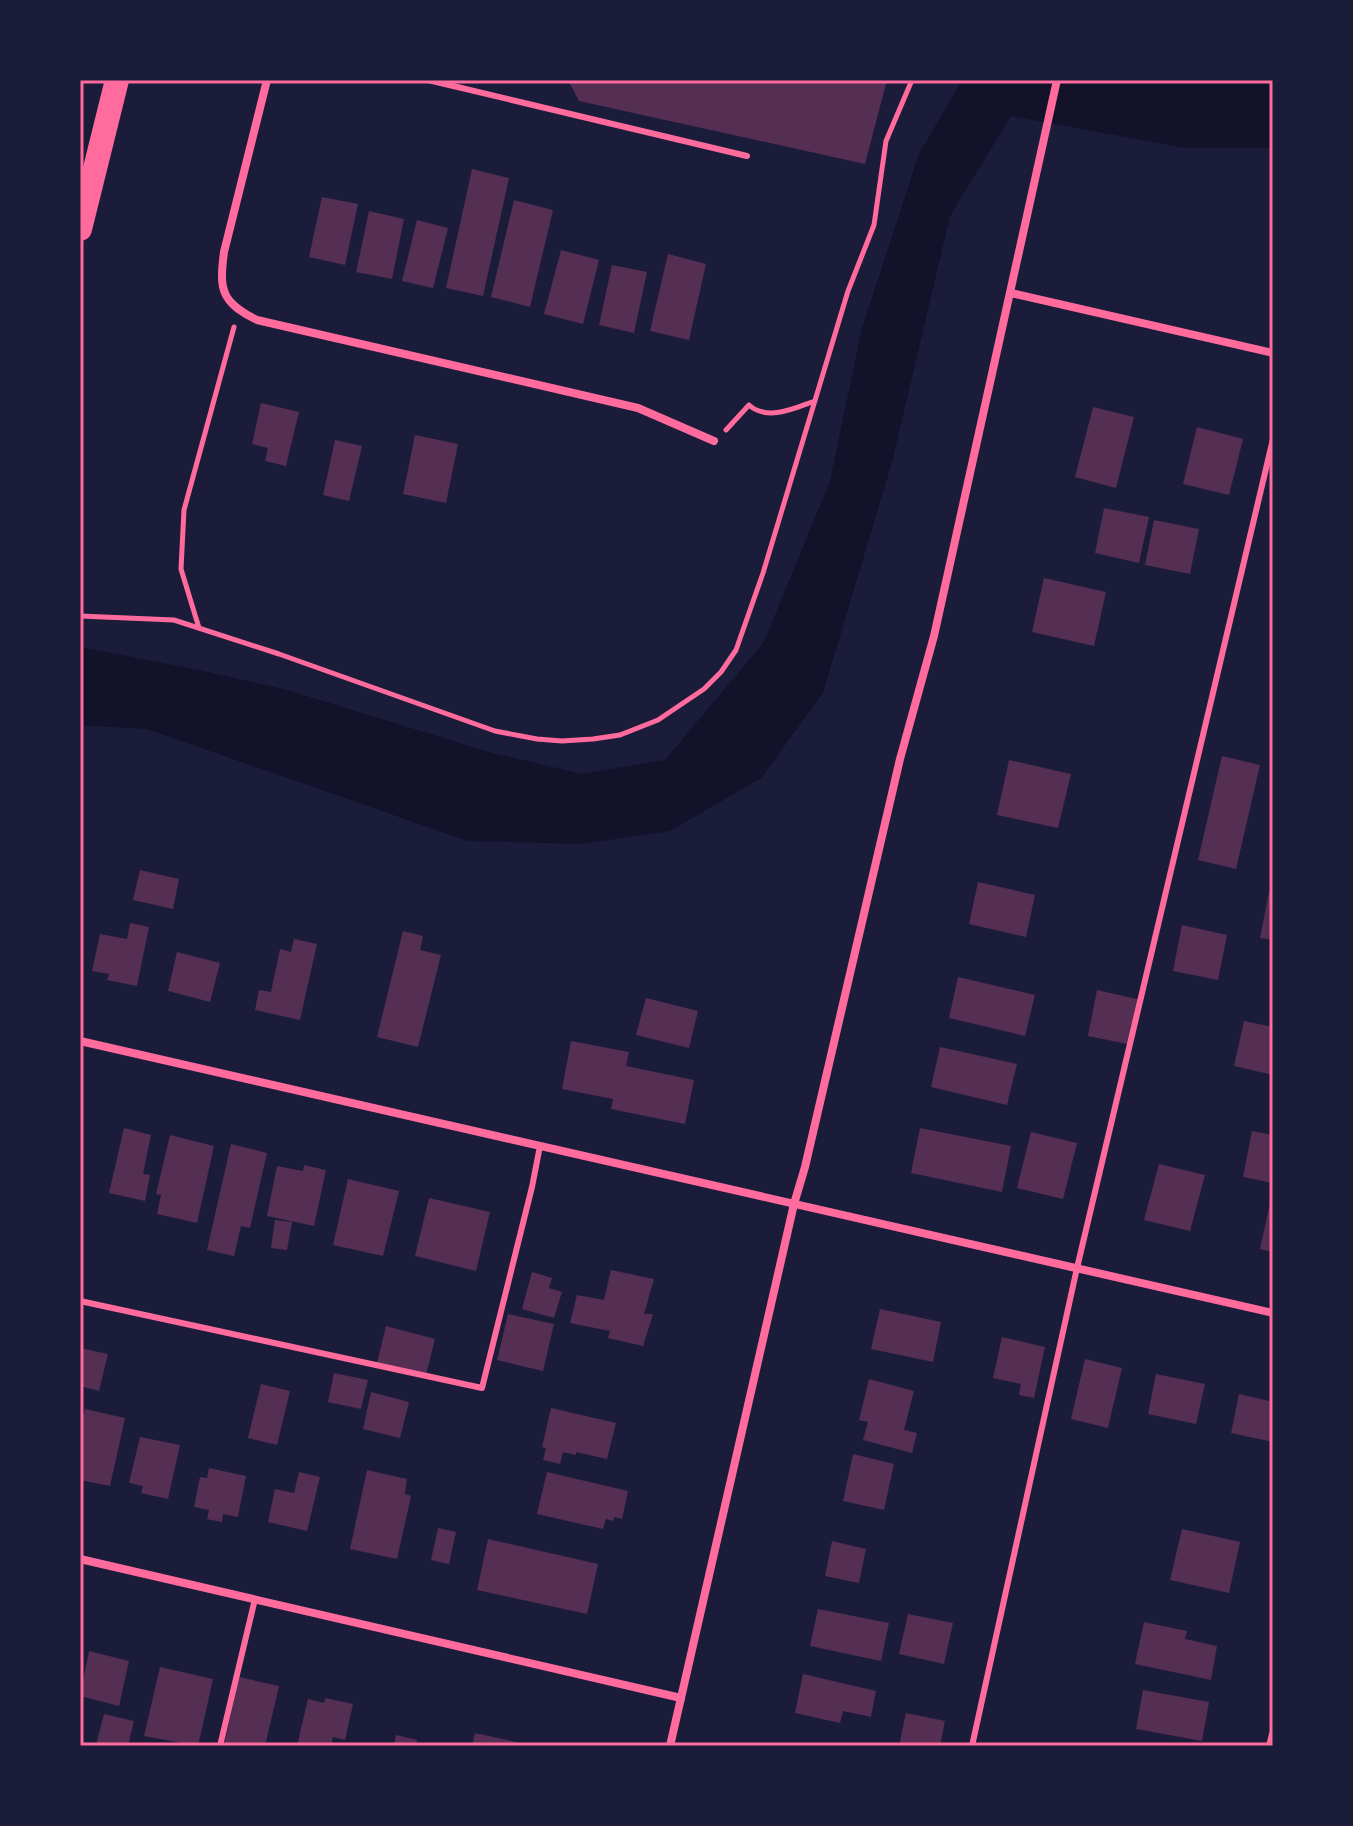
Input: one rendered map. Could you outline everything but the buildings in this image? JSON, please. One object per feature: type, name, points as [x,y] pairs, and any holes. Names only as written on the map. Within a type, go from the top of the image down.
[{"type":"highway","points":[[80,229],[117,80]]},
{"type":"street","points":[[267,80],[224,252],[221,277],[226,297],[239,311],[257,320],[638,408],[714,441]]},
{"type":"street","points":[[670,1746],[794,1204],[900,759],[934,636],[1057,80]]},
{"type":"street","points":[[1011,293],[1273,353]]},
{"type":"street","points":[[80,1041],[1273,1313]]},
{"type":"street","points":[[80,1559],[681,1698]]},
{"type":"street","points":[[1270,1746],[1273,1734]]},
{"type":"lane","points":[[428,80],[747,156]]},
{"type":"lane","points":[[972,1746],[1077,1268],[1273,439]]},
{"type":"lane","points":[[80,1301],[482,1388],[540,1146]]},
{"type":"lane","points":[[220,1746],[255,1599]]},
{"type":"path","points":[[80,616],[174,620],[495,731],[537,739],[562,741],[620,735],[658,720],[704,689],[736,650],[763,573],[848,291],[874,225],[886,141],[912,80]]},
{"type":"path","points":[[199,628],[181,569],[184,510],[239,311]]},
{"type":"path","points":[[745,410],[749,405],[757,412],[771,413],[791,410],[813,401]]},
{"type":"shaded area","points":[[962,80],[1273,81],[1273,148],[1185,148],[1011,116],[950,216],[892,462],[823,693],[761,778],[670,831],[581,844],[468,841],[147,729],[80,725],[80,647],[287,690],[489,752],[582,774],[665,760],[764,642],[830,481],[862,328],[919,154]]}]
